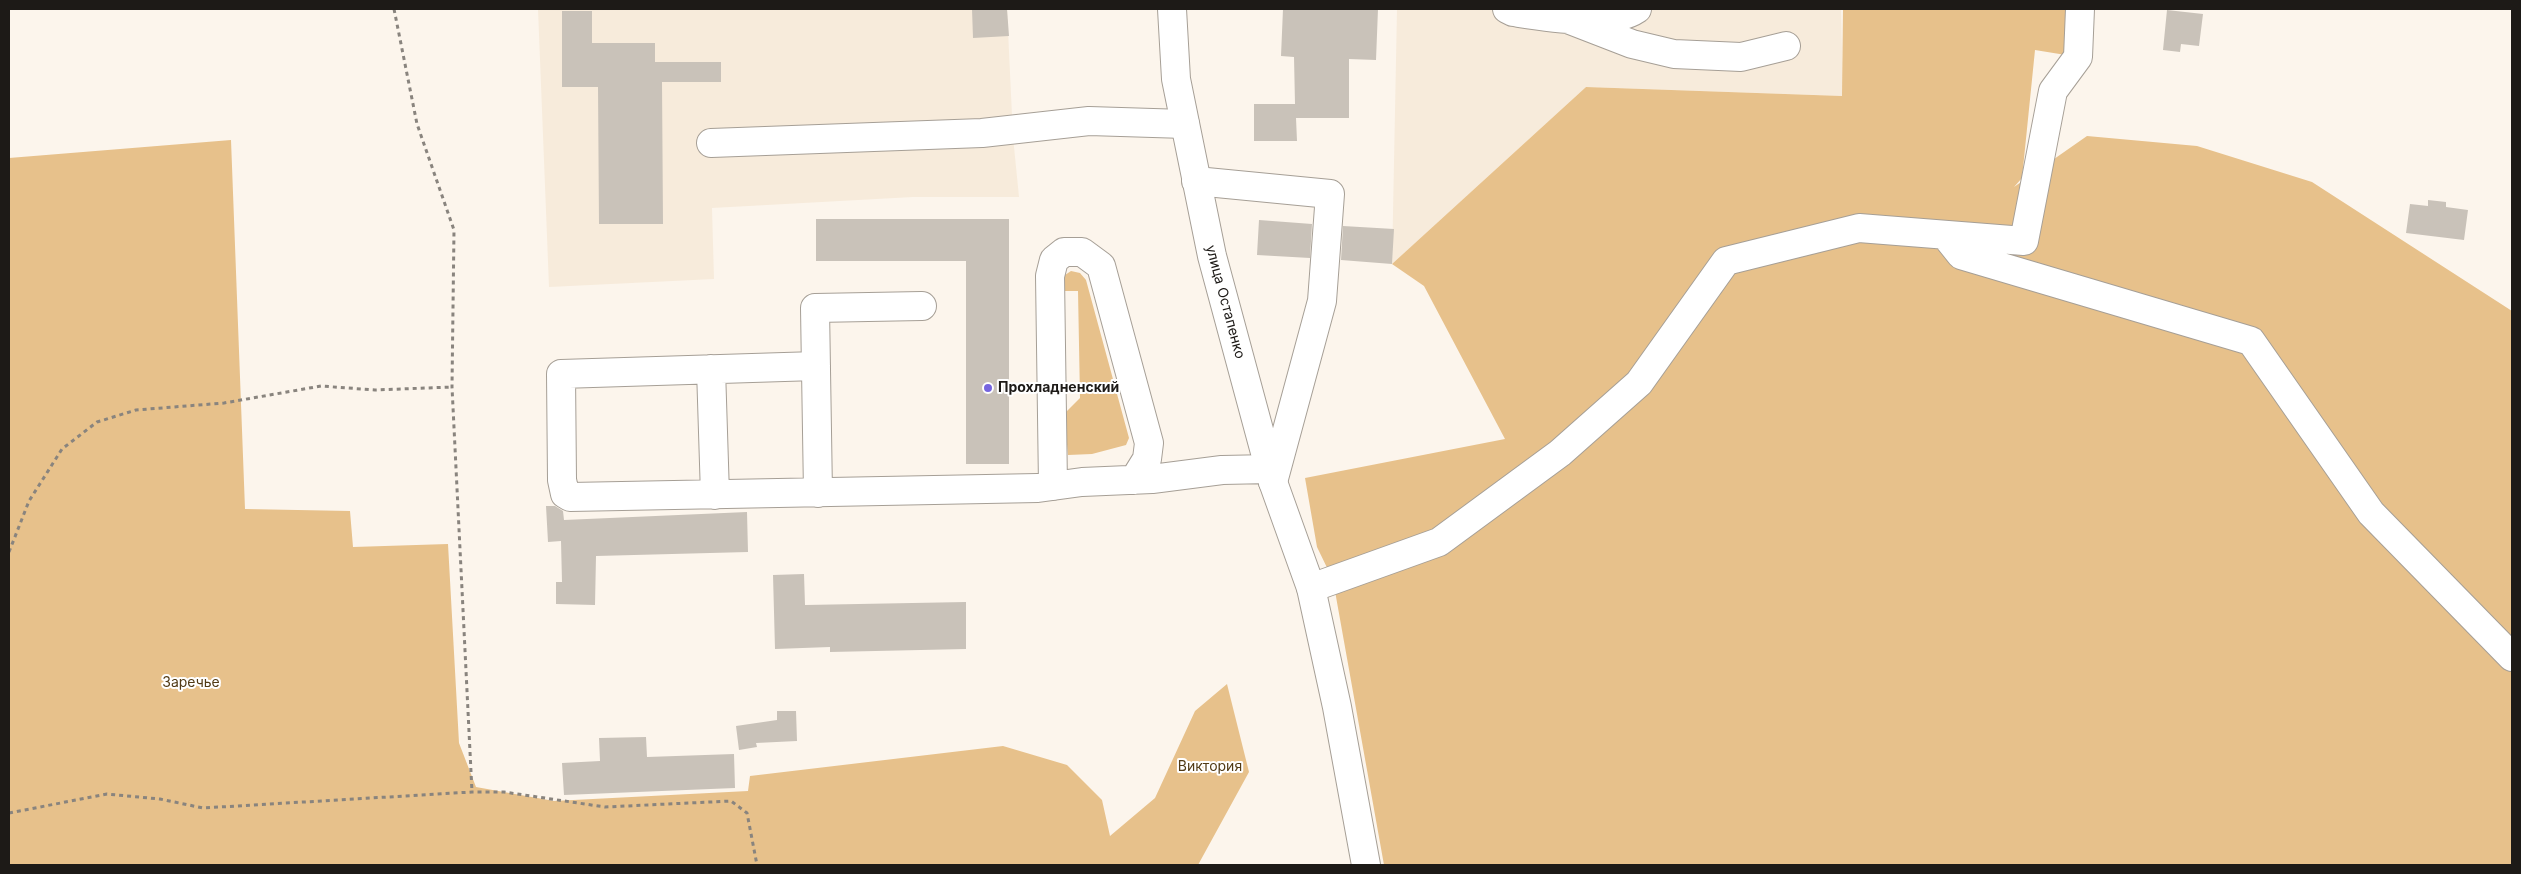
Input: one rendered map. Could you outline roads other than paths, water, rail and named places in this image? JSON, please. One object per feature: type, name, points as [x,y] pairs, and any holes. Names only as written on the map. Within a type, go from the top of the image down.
[{"type":"main road","name":"улица Остапенко","points":[[1172,9],[1176,79],[1212,256],[1272,476],[1311,588],[1337,707],[1366,865]]},
{"type":"main road","points":[[1507,9],[1513,12],[1570,20],[1627,16],[1637,9]]},
{"type":"main road","points":[[1311,588],[1439,542],[1560,453],[1639,383],[1726,261],[1859,228],[2024,240],[2053,92],[2078,57],[2080,9]]},
{"type":"main road","points":[[1570,20],[1632,44],[1674,54],[1742,57],[1786,46]]},
{"type":"main road","points":[[711,143],[982,133],[1089,121],[1185,124]]},
{"type":"main road","points":[[816,366],[561,374],[562,480],[565,494],[570,498],[1038,488],[1222,470],[1272,476],[1322,302],[1330,194],[1196,181]]},
{"type":"main road","points":[[1945,235],[1961,255],[2251,341],[2371,513],[2512,657]]},
{"type":"main road","points":[[1053,486],[1050,276],[1054,260],[1064,252],[1082,252],[1101,266],[1149,443],[1147,459],[1134,480]]},
{"type":"main road","points":[[818,493],[815,308],[922,306]]},
{"type":"main road","points":[[711,370],[714,495]]},
{"type":"place","name":"Прохладненский","points":[[988,388]]},
{"type":"park label","name":"Заречье","points":[[191,683]]},
{"type":"park label","name":"Виктория","points":[[1210,767]]}]
